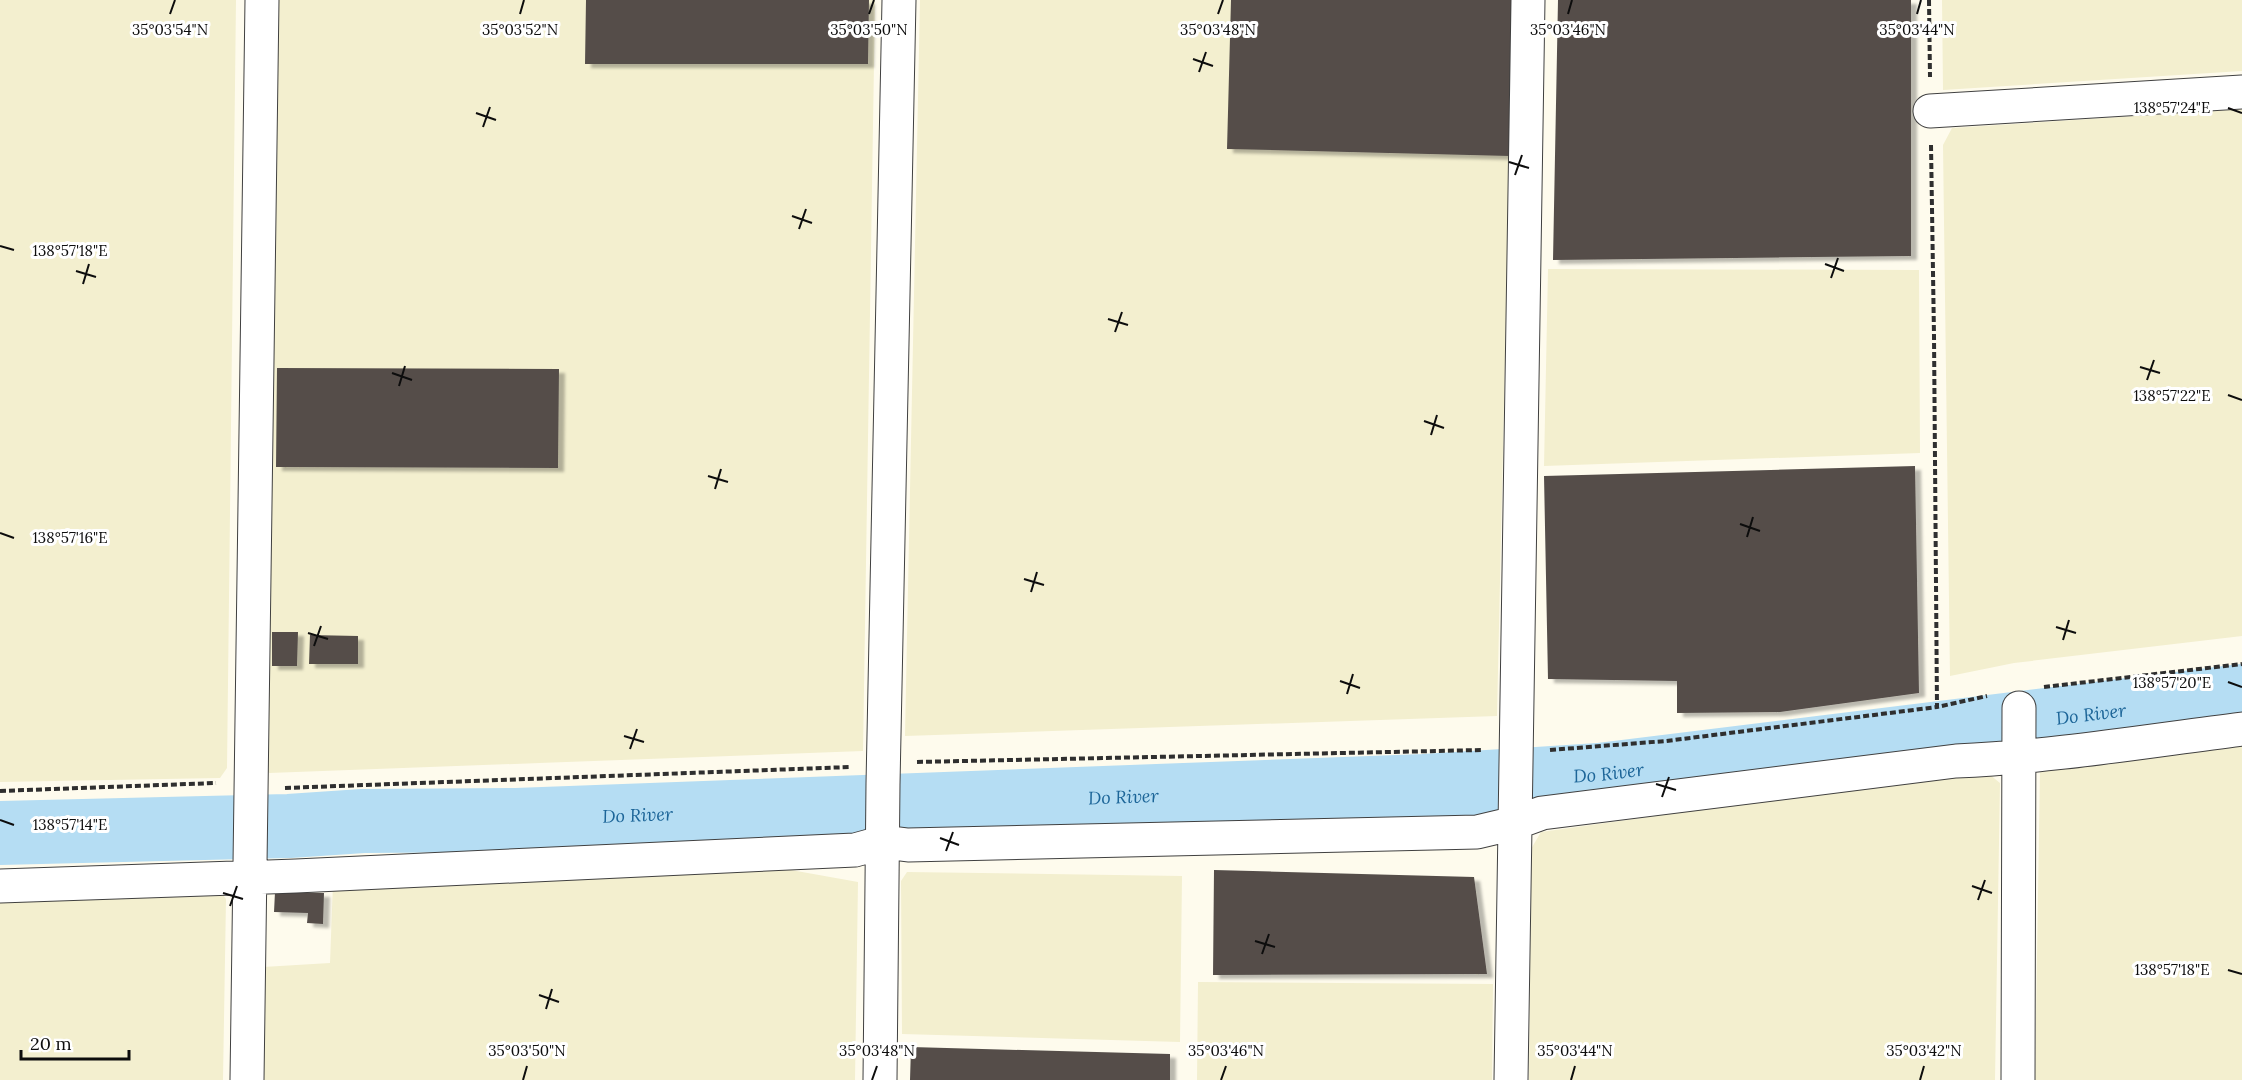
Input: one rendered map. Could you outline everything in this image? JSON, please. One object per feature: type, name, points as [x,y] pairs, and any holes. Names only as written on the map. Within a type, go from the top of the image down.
[{"type":"street","points":[[247,1080],[262,0]]},
{"type":"street","points":[[880,1080],[883,775],[899,0]]},
{"type":"street","points":[[1511,1080],[1528,0]]},
{"type":"street","points":[[1930,111],[2242,92]]},
{"type":"street","points":[[2018,699],[2020,758],[2018,1080]]},
{"type":"street","points":[[0,886],[250,871],[855,850],[884,842],[908,845],[1477,832],[1515,823],[1542,813],[1956,761],[2020,758],[2242,729]]},
{"type":"path","points":[[1929,0],[1935,348],[1936,706]]},
{"type":"path","points":[[0,791],[250,782],[265,788],[883,775],[904,763],[1479,750],[1517,757],[1666,741],[1936,706],[2018,699],[2242,664]]},
{"type":"shaded area","points":[[0,0],[236,0],[227,768],[220,778],[0,782]]},
{"type":"shaded area","points":[[275,0],[875,0],[863,751],[269,773],[260,759]]},
{"type":"shaded area","points":[[920,0],[1513,0],[1497,716],[905,736]]},
{"type":"shaded area","points":[[1942,0],[2242,0],[2242,71],[1943,90]]},
{"type":"shaded area","points":[[2242,109],[2242,636],[2014,663],[1950,676],[1943,145],[1952,128]]},
{"type":"shaded area","points":[[1548,269],[1919,270],[1920,453],[1544,466]]},
{"type":"shaded area","points":[[2242,746],[2242,1080],[2035,1080],[2040,771]]},
{"type":"shaded area","points":[[1984,770],[2000,783],[1995,1080],[1529,1080],[1531,849],[1541,832]]},
{"type":"shaded area","points":[[791,870],[858,882],[855,1080],[261,1080],[263,967],[330,963],[333,883]]},
{"type":"shaded area","points":[[907,872],[1182,876],[1180,1042],[902,1034],[901,881]]},
{"type":"shaded area","points":[[217,887],[226,899],[223,1080],[0,1080],[0,896]]},
{"type":"shaded area","points":[[1198,982],[1493,984],[1492,1080],[1197,1080]]},
{"type":"building","points":[[586,0],[869,0],[868,64],[585,64]]},
{"type":"building","points":[[1231,0],[1513,0],[1509,156],[1227,149]]},
{"type":"building","points":[[1558,0],[1911,0],[1911,256],[1553,260]]},
{"type":"building","points":[[277,368],[559,369],[558,468],[276,467]]},
{"type":"building","points":[[1915,466],[1919,693],[1780,712],[1677,713],[1677,681],[1548,679],[1544,476]]},
{"type":"building","points":[[272,632],[298,632],[297,666],[272,666]]},
{"type":"building","points":[[310,635],[358,636],[358,664],[309,664]]},
{"type":"building","points":[[1214,870],[1474,877],[1487,974],[1213,975]]},
{"type":"building","points":[[275,892],[324,893],[323,924],[307,923],[308,913],[274,912]]},
{"type":"building","points":[[911,1047],[1170,1054],[1170,1080],[910,1080]]},
{"type":"waterway","name":"Do River","points":[[0,833],[289,826],[363,821],[516,820],[1424,786],[1599,775],[2242,696]]}]
